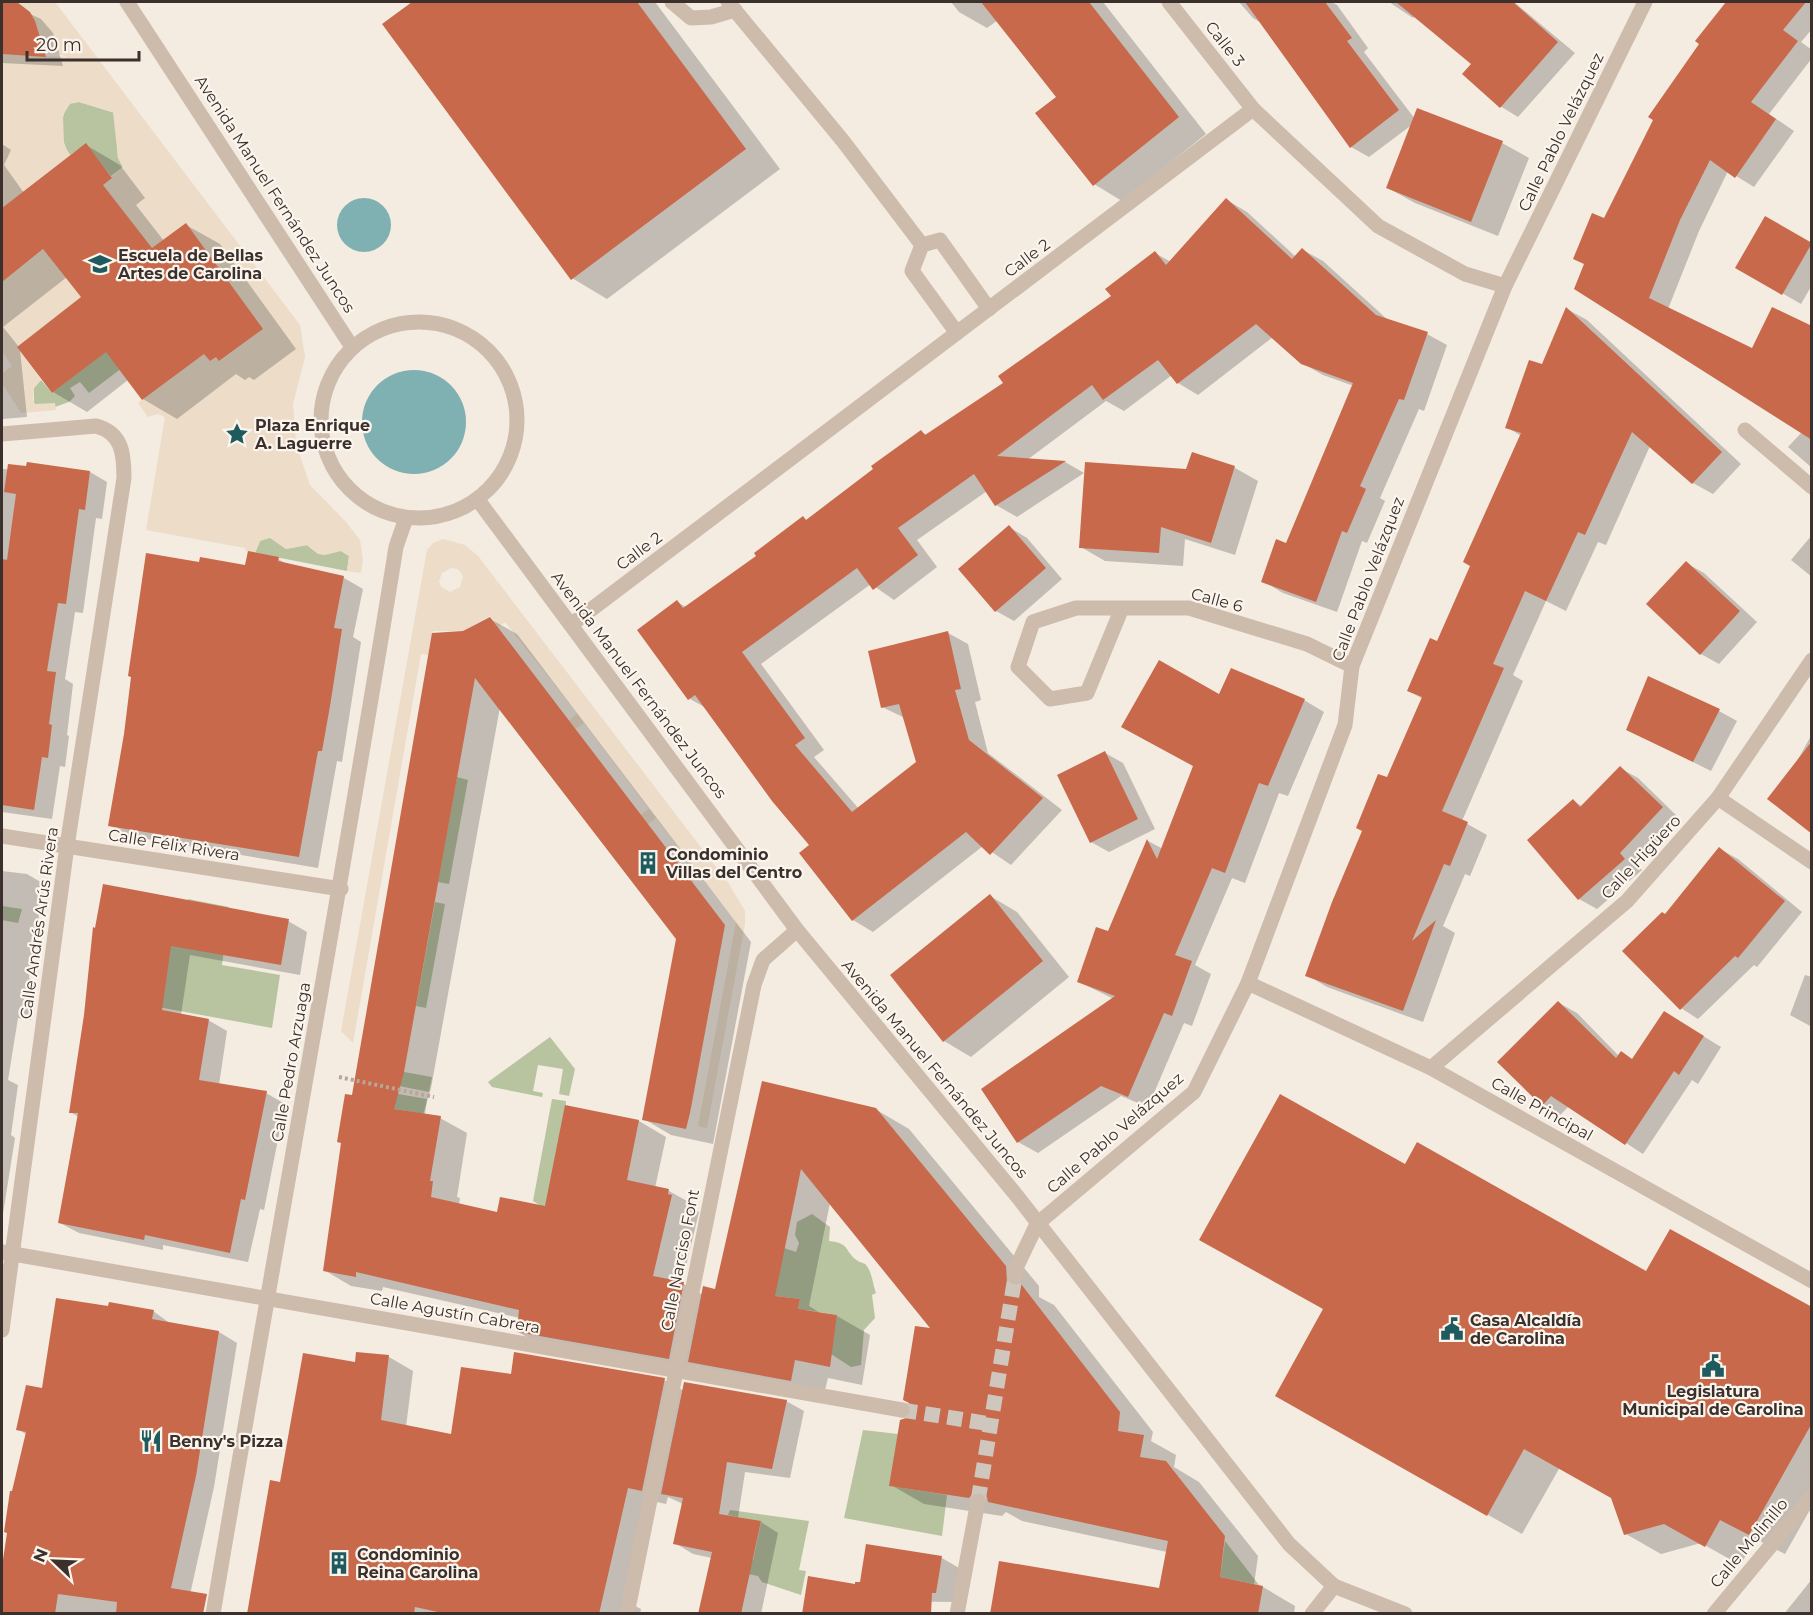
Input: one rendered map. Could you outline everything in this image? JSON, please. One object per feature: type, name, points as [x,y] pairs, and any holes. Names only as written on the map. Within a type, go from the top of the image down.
[{"type":"street","points":[[672,2],[691,18],[711,17],[731,6],[843,141],[922,245]]},
{"type":"street","name":"Calle 3","points":[[1170,2],[1253,109]]},
{"type":"street","name":"Calle Pablo Velázquez","points":[[1037,1224],[1194,1092],[1248,983],[1346,725],[1352,666],[1505,286],[1643,2]]},
{"type":"street","name":"Avenida Manuel Fernández Juncos","points":[[135,4],[352,347]]},
{"type":"street","points":[[1253,109],[1378,226],[1465,274],[1505,286]]},
{"type":"street","name":"Calle 2","points":[[572,624],[1253,109]]},
{"type":"street","points":[[922,245],[940,240],[989,309]]},
{"type":"street","points":[[922,245],[912,270],[957,333]]},
{"type":"street","points":[[434,321],[470,334],[499,361],[515,396],[518,435],[505,471],[478,500],[443,517],[406,518],[368,506],[340,480],[323,445],[321,406],[334,370],[352,347],[395,324],[434,321]]},
{"type":"street","name":"Calle Andrés Arús Rivera","points":[[2,434],[96,426],[111,432],[120,442],[124,456],[124,478],[7,1253],[2,1330]]},
{"type":"street","points":[[1745,430],[1812,487]]},
{"type":"street","name":"Avenida Manuel Fernández Juncos","points":[[478,500],[797,930],[1037,1224],[1288,1544],[1334,1586],[1405,1614]]},
{"type":"street","name":"Calle Pedro Arzuaga","points":[[213,1614],[267,1298],[341,890],[396,547],[406,518]]},
{"type":"street","name":"Calle 6","points":[[1122,608],[1087,693],[1050,699],[1018,668],[1033,622],[1076,608],[1122,608],[1189,608],[1307,644],[1352,666]]},
{"type":"street","name":"Calle Higüero","points":[[1431,1068],[1628,901],[1718,798],[1812,660]]},
{"type":"street","points":[[1718,798],[1812,862]]},
{"type":"street","name":"Calle Félix Rivera","points":[[2,836],[341,890]]},
{"type":"street","name":"Calle Narciso Font","points":[[627,1614],[754,985],[763,960],[797,930]]},
{"type":"street","name":"Calle Principal","points":[[1248,983],[1431,1068],[1812,1281]]},
{"type":"street","points":[[1015,1276],[1015,1270],[1037,1224]]},
{"type":"street","name":"Calle Agustín Cabrera","points":[[7,1253],[902,1410]]},
{"type":"street","name":"Calle Molinillo","points":[[1714,1614],[1812,1496]]},
{"type":"street","points":[[957,1614],[978,1500]]},
{"type":"street","points":[[1312,1614],[1334,1586]]},
{"type":"path","points":[[339,1077],[434,1098]]},
{"type":"green space","points":[[79,102],[115,113],[118,158],[123,167],[111,176],[86,144],[70,155],[67,150],[62,122],[70,103]]},
{"type":"green space","points":[[194,284],[181,323],[89,393],[80,382],[70,388],[75,396],[69,402],[55,407],[55,404],[34,404],[34,388],[41,380],[52,393]]},
{"type":"green space","points":[[271,538],[286,549],[307,545],[321,554],[341,551],[349,556],[347,571],[255,553],[260,541]]},
{"type":"green space","points":[[457,777],[468,780],[449,884],[438,882]]},
{"type":"green space","points":[[188,899],[229,907],[222,965],[280,975],[272,1028],[158,1007],[172,938],[182,936]]},
{"type":"green space","points":[[435,902],[445,904],[426,1008],[416,1006]]},
{"type":"green space","points":[[2,906],[22,909],[18,923],[2,920]]},
{"type":"green space","points":[[550,1037],[575,1069],[569,1096],[559,1094],[563,1069],[538,1065],[533,1091],[543,1093],[542,1097],[492,1087],[488,1082]]},
{"type":"green space","points":[[404,1072],[432,1077],[429,1092],[364,1079]]},
{"type":"green space","points":[[370,1089],[427,1099],[425,1114],[376,1106]]},
{"type":"green space","points":[[552,1099],[566,1101],[561,1219],[533,1201]]},
{"type":"green space","points":[[812,1214],[830,1227],[829,1241],[844,1246],[854,1258],[865,1264],[871,1275],[876,1293],[872,1295],[875,1318],[864,1330],[861,1365],[851,1367],[831,1354],[837,1315],[807,1310],[802,1316],[797,1315],[800,1299],[768,1295],[784,1248],[796,1252],[799,1243],[795,1235],[797,1222]]},
{"type":"green space","points":[[863,1430],[898,1434],[890,1486],[947,1495],[942,1536],[844,1518]]},
{"type":"green space","points":[[730,1510],[809,1521],[799,1570],[806,1571],[801,1595],[762,1582],[758,1576],[715,1568],[753,1560],[761,1522],[728,1515]]},
{"type":"green space","points":[[1225,1541],[1259,1585],[1220,1577]]},
{"type":"shaded area","points":[[2,2],[55,2],[300,325],[305,357],[293,404],[296,444],[310,485],[360,540],[363,560],[361,573],[347,571],[349,556],[341,551],[325,555],[318,554],[307,545],[286,549],[270,538],[260,541],[255,553],[246,551],[245,548],[146,530],[165,417],[158,414],[148,417],[138,403],[204,354],[210,361],[216,357],[220,361],[263,329],[231,285],[157,255],[103,185],[123,167],[118,158],[113,112],[79,102],[70,104],[63,115],[64,145],[70,155],[2,208],[2,54],[67,57],[37,44],[38,30],[30,12]]},
{"type":"shaded area","points":[[67,231],[53,262],[71,284],[94,266],[104,279],[26,340],[34,351],[25,358],[41,380],[34,388],[33,400],[35,404],[55,403],[56,410],[21,413],[2,383],[2,374],[12,366],[2,351],[2,282]]},
{"type":"shaded area","points":[[443,539],[465,545],[478,556],[729,884],[745,911],[745,924],[707,1128],[698,1126],[736,922],[656,818],[648,824],[641,815],[649,809],[584,723],[576,729],[569,721],[577,713],[505,622],[498,627],[490,616],[463,631],[433,631],[428,655],[421,654],[353,1043],[341,1031],[427,550],[433,543]],"holes":[[[451,568],[458,569],[463,576],[460,587],[450,592],[441,587],[439,581],[442,573]]]},
{"type":"water","points":[[364,198],[374,200],[383,206],[389,215],[391,225],[389,235],[383,244],[374,250],[364,252],[354,250],[345,244],[339,235],[337,225],[339,215],[345,206],[354,200]]},
{"type":"water","points":[[414,370],[434,374],[451,385],[462,402],[466,422],[462,442],[451,459],[434,470],[414,474],[394,470],[377,459],[366,442],[362,422],[366,402],[377,385],[394,374]]},
{"type":"building","points":[[2,2],[17,2],[30,12],[46,57],[2,54]]},
{"type":"building","points":[[412,2],[637,2],[746,149],[571,280],[382,24]]},
{"type":"building","points":[[981,2],[1089,2],[1179,117],[1093,186],[1035,113],[1056,97]]},
{"type":"building","points":[[1245,2],[1325,2],[1352,38],[1347,41],[1399,110],[1350,148]]},
{"type":"building","points":[[1396,2],[1513,2],[1558,42],[1500,108],[1462,74],[1471,64]]},
{"type":"building","points":[[1726,2],[1806,2],[1783,30],[1798,41],[1751,102],[1776,119],[1735,178],[1710,160],[1680,220],[1649,298],[1752,348],[1772,307],[1812,326],[1812,440],[1574,289],[1584,264],[1573,259],[1592,213],[1604,218],[1653,120],[1648,117],[1699,44],[1695,41]]},
{"type":"building","points":[[1417,108],[1503,141],[1471,222],[1386,188]]},
{"type":"building","name":"Escuela de Bellas Artes de Carolina","points":[[86,143],[112,178],[103,185],[152,248],[186,223],[263,329],[219,361],[216,357],[210,361],[204,354],[142,400],[106,352],[52,393],[17,347],[81,297],[43,249],[2,282],[2,208]]},
{"type":"building","points":[[1226,198],[1292,259],[1302,248],[1376,315],[1428,332],[1404,400],[1399,399],[1360,486],[1366,489],[1347,533],[1342,531],[1316,602],[1261,582],[1276,539],[1286,543],[1353,383],[1301,364],[1256,324],[1177,384],[1158,360],[1103,400],[1092,385],[997,456],[1066,461],[995,506],[974,474],[898,528],[918,555],[873,590],[857,568],[742,652],[805,738],[795,745],[852,812],[916,762],[899,704],[881,708],[868,651],[948,631],[961,689],[955,690],[969,740],[1043,798],[990,855],[966,832],[852,921],[799,853],[809,845],[772,801],[695,695],[688,700],[637,630],[677,600],[683,608],[756,556],[754,553],[803,516],[806,520],[873,469],[871,466],[921,430],[925,435],[1003,383],[998,376],[1111,296],[1105,289],[1155,251],[1166,265]]},
{"type":"building","points":[[1765,216],[1812,243],[1782,295],[1735,268]]},
{"type":"building","points":[[1566,307],[1722,452],[1692,484],[1632,432],[1585,535],[1578,532],[1546,601],[1525,591],[1493,664],[1504,668],[1442,811],[1468,822],[1450,866],[1444,864],[1412,941],[1436,920],[1403,1011],[1305,976],[1332,902],[1362,831],[1356,828],[1378,774],[1387,777],[1422,697],[1407,691],[1430,638],[1437,641],[1470,566],[1463,562],[1521,433],[1505,428],[1529,360],[1542,364]]},
{"type":"building","points":[[1192,452],[1235,466],[1211,543],[1161,527],[1159,553],[1079,548],[1085,462],[1186,469]]},
{"type":"building","points":[[27,462],[90,471],[85,510],[79,509],[66,604],[58,603],[47,671],[56,672],[49,724],[52,725],[48,758],[42,757],[34,810],[2,805],[2,559],[7,560],[16,494],[4,492],[8,464],[26,466]]},
{"type":"building","points":[[1009,525],[1046,568],[995,612],[958,569]]},
{"type":"building","points":[[248,551],[279,557],[278,561],[344,576],[334,628],[342,629],[330,706],[322,751],[318,751],[299,857],[108,826],[124,734],[131,677],[128,676],[146,553],[199,562],[200,557],[245,565]]},
{"type":"building","points":[[1686,561],[1740,611],[1700,655],[1646,604]]},
{"type":"building","points":[[490,617],[725,925],[690,1113],[686,1129],[642,1120],[676,939],[475,678],[404,1072],[394,1109],[441,1116],[430,1181],[433,1181],[431,1197],[497,1212],[500,1197],[545,1206],[565,1105],[639,1120],[627,1180],[669,1189],[668,1194],[672,1195],[653,1276],[684,1282],[669,1359],[517,1332],[519,1310],[356,1272],[356,1277],[323,1271],[341,1143],[337,1142],[345,1094],[352,1095],[432,633],[463,631]]},
{"type":"building","points":[[1159,660],[1219,694],[1231,668],[1305,699],[1268,786],[1259,783],[1225,873],[1212,868],[1175,955],[1192,961],[1172,1016],[1164,1013],[1128,1097],[1101,1086],[1017,1143],[981,1089],[1115,996],[1077,982],[1096,927],[1108,931],[1147,839],[1157,859],[1193,766],[1121,727]]},
{"type":"building","points":[[1648,676],[1720,709],[1693,762],[1626,730]]},
{"type":"building","points":[[1812,741],[1812,834],[1767,799]]},
{"type":"building","points":[[1105,751],[1138,819],[1090,843],[1057,775]]},
{"type":"building","points":[[1620,766],[1663,807],[1620,853],[1625,859],[1578,900],[1527,840],[1573,799],[1580,807]]},
{"type":"building","points":[[1719,847],[1785,901],[1738,958],[1735,956],[1680,1010],[1622,951],[1662,912],[1665,914]]},
{"type":"building","points":[[103,884],[289,919],[281,965],[171,946],[162,1010],[209,1019],[199,1080],[267,1091],[245,1200],[241,1199],[230,1253],[145,1235],[144,1240],[58,1223],[78,1113],[69,1113],[84,1015],[93,927],[95,928]]},
{"type":"building","points":[[990,894],[1043,961],[943,1042],[890,975]]},
{"type":"building","points":[[1558,1001],[1616,1058],[1621,1051],[1632,1059],[1664,1011],[1704,1036],[1679,1075],[1674,1071],[1625,1145],[1551,1096],[1542,1106],[1497,1062]]},
{"type":"building","points":[[762,1081],[876,1108],[1006,1266],[1007,1282],[1014,1287],[1021,1284],[1120,1412],[1118,1431],[1144,1435],[1140,1457],[1166,1461],[1225,1536],[1220,1577],[1263,1586],[1258,1614],[990,1614],[999,1561],[1159,1588],[1168,1541],[988,1502],[987,1497],[980,1492],[974,1492],[969,1498],[889,1486],[900,1420],[909,1417],[912,1411],[909,1403],[903,1400],[915,1326],[930,1328],[801,1169],[775,1296],[800,1299],[798,1309],[837,1315],[830,1367],[795,1360],[791,1381],[688,1362],[703,1286],[715,1289]]},
{"type":"building","points":[[1280,1094],[1405,1164],[1417,1142],[1646,1271],[1670,1229],[1812,1307],[1812,1423],[1749,1535],[1720,1520],[1705,1547],[1664,1524],[1624,1535],[1611,1498],[1524,1449],[1487,1516],[1275,1396],[1323,1309],[1199,1240]]},
{"type":"building","points":[[56,1298],[108,1306],[109,1302],[154,1310],[152,1319],[219,1331],[196,1476],[171,1588],[207,1594],[203,1614],[116,1614],[117,1602],[58,1594],[55,1614],[2,1614],[2,1566],[7,1533],[4,1532],[10,1491],[12,1491],[26,1432],[16,1430],[26,1385],[42,1388]]},
{"type":"building","points":[[356,1352],[389,1355],[381,1420],[451,1434],[461,1367],[511,1374],[514,1352],[665,1378],[642,1491],[628,1488],[599,1614],[447,1614],[415,1607],[414,1614],[247,1614],[270,1480],[280,1482],[303,1353],[355,1362]]},
{"type":"building","points":[[684,1382],[787,1400],[772,1469],[727,1462],[719,1514],[761,1521],[741,1614],[698,1614],[712,1552],[673,1544],[683,1498],[661,1494]]},
{"type":"building","points":[[866,1544],[942,1556],[936,1593],[932,1593],[931,1614],[802,1614],[808,1576],[855,1584],[855,1582],[860,1582]]},
{"type":"tunnel","points":[[978,1501],[1015,1277]]},
{"type":"tunnel","points":[[902,1410],[991,1424]]},
{"type":"place","name":"Escuela de Bellas Artes de Carolina","points":[[100,264]]},
{"type":"place","name":"Plaza Enrique A. Laguerre","points":[[237,434]]},
{"type":"place","name":"Condominio Villas del Centro","points":[[648,863]]},
{"type":"place","name":"Casa Alcaldía de Carolina","points":[[1452,1329]]},
{"type":"place","name":"Legislatura Municipal de Carolina","points":[[1713,1366]]},
{"type":"place","name":"Benny's Pizza","points":[[151,1441]]},
{"type":"place","name":"Condominio Reina Carolina","points":[[339,1563]]}]
